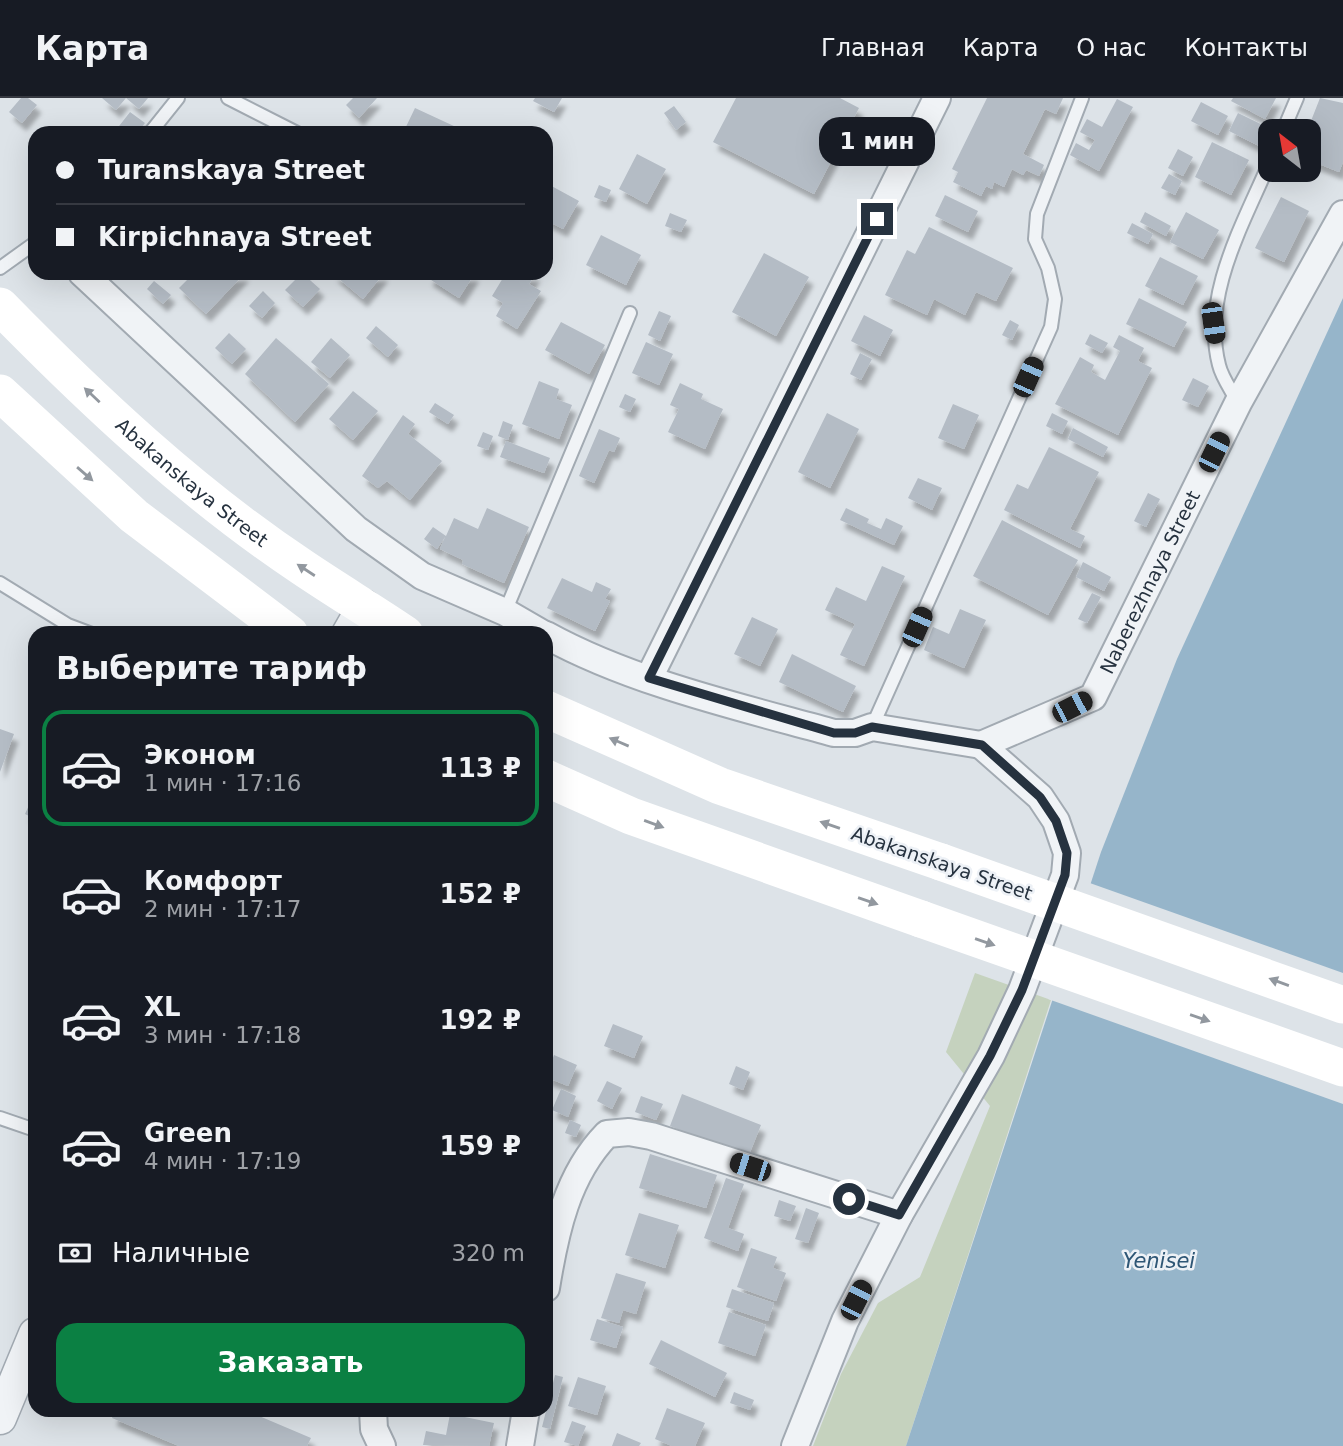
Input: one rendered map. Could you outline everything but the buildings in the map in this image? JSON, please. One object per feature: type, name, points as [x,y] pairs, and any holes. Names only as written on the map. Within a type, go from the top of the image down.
[{"type":"main road","name":"Abakanskaya Street","points":[[0,306],[156,453],[300,566],[356,620],[377,626]]},
{"type":"main road","points":[[0,394],[134,516],[279,626]]},
{"type":"main road","name":"Abakanskaya Street","points":[[553,712],[720,786],[1343,1005]]},
{"type":"main road","points":[[553,781],[631,816],[1343,1068]]},
{"type":"street","points":[[649,678],[937,98]]},
{"type":"street","name":"Naberezhnaya Street","points":[[982,745],[1093,697],[1238,403],[1343,214]]},
{"type":"street","points":[[89,280],[356,529],[422,576],[530,626]]},
{"type":"street","points":[[553,639],[568,647],[649,678],[834,733],[855,733],[872,727],[982,745],[1040,797],[1067,853],[1065,875],[1022,990],[990,1056],[899,1215],[845,1321],[795,1446]]},
{"type":"street","points":[[553,1260],[572,1184],[586,1155],[607,1133],[629,1132],[651,1136],[899,1215]]},
{"type":"street","points":[[0,1418],[28,1351]]},
{"type":"street","points":[[373,1417],[374,1429],[382,1446]]},
{"type":"street","points":[[520,1446],[525,1417]]},
{"type":"lane","points":[[156,126],[178,98]]},
{"type":"lane","points":[[228,98],[283,126]]},
{"type":"lane","points":[[872,727],[1051,327],[1055,299],[1048,268],[1035,239],[1037,214],[1082,98]]},
{"type":"lane","points":[[1288,119],[1297,98]]},
{"type":"lane","points":[[1238,403],[1219,366],[1213,323],[1226,265],[1261,182]]},
{"type":"lane","points":[[0,268],[28,248]]},
{"type":"lane","points":[[505,612],[630,313]]},
{"type":"lane","points":[[0,583],[71,626]]},
{"type":"lane","points":[[0,1118],[28,1128]]},
{"type":"green space","points":[[975,973],[1051,1000],[906,1446],[813,1446],[841,1374],[878,1303],[920,1277],[990,1106],[946,1052]]},
{"type":"water","name":"Yenisei","points":[[1343,298],[1343,1446],[906,1446],[1101,852],[1177,659]]},
{"type":"pier","points":[[1087,882],[1343,973],[1343,1104],[1048,999]]},
{"type":"route","points":[[849,1199],[899,1215],[990,1056],[1022,990],[1065,875],[1067,853],[1056,821],[1040,797],[982,745],[872,727],[855,733],[834,733],[649,678],[877,219]]}]
